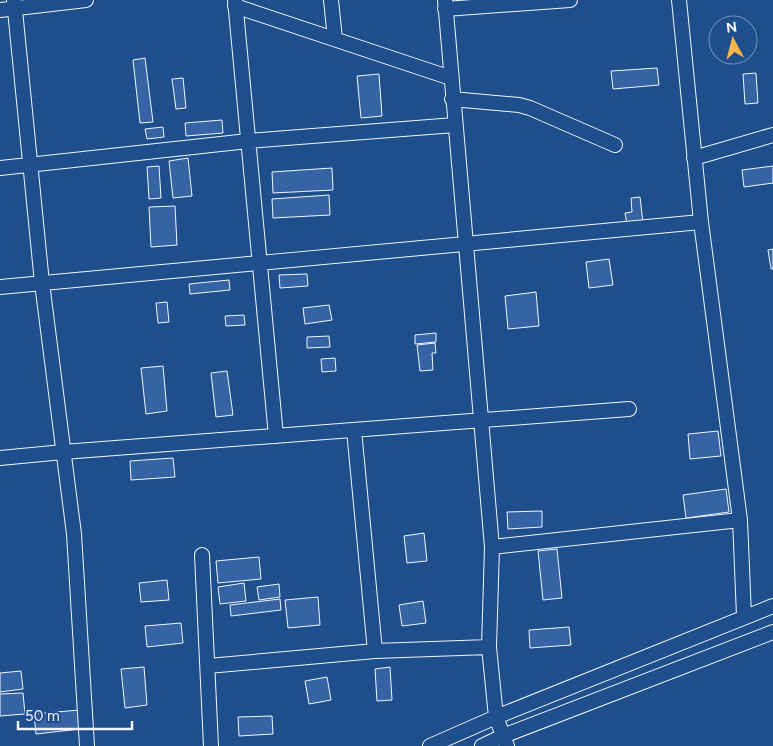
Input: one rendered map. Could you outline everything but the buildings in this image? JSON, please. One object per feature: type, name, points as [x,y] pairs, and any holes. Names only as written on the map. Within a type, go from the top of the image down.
[{"type":"street","points":[[0,10],[14,4],[86,0]]},
{"type":"street","points":[[331,0],[335,39]]},
{"type":"street","points":[[505,741],[496,717],[489,647],[492,547],[445,4],[570,0]]},
{"type":"street","points":[[679,0],[701,222],[740,520],[744,616]]},
{"type":"street","points":[[276,436],[235,3],[451,78]]},
{"type":"street","points":[[14,4],[42,283],[74,534],[87,746]]},
{"type":"street","points":[[452,99],[519,105],[530,108],[615,145]]},
{"type":"street","points":[[0,168],[248,141],[455,125]]},
{"type":"street","points":[[694,158],[773,135]]},
{"type":"street","points":[[0,287],[701,222]]},
{"type":"street","points":[[0,458],[629,409]]},
{"type":"street","points":[[354,430],[375,651]]},
{"type":"street","points":[[492,547],[740,520]]},
{"type":"street","points":[[202,554],[211,746]]},
{"type":"street","points":[[430,746],[496,717],[744,616],[773,606]]},
{"type":"street","points":[[482,746],[505,741],[773,632]]},
{"type":"street","points":[[208,666],[375,651],[489,647]]}]
